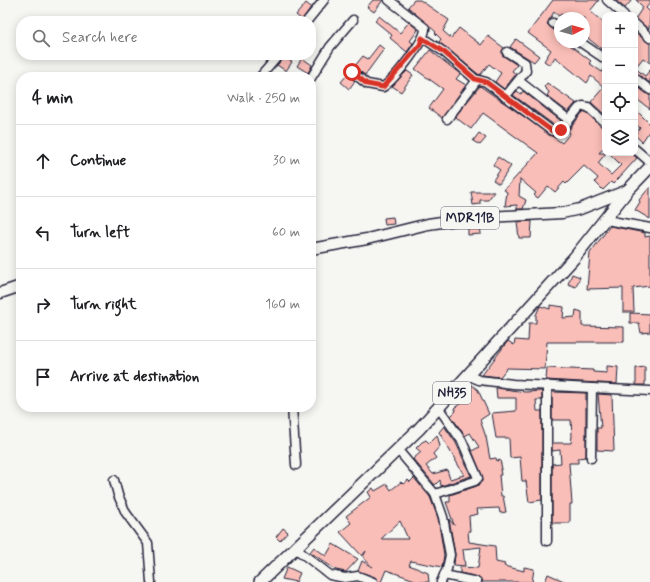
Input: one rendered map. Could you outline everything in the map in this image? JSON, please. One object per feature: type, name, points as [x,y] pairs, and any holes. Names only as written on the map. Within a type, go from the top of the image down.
[{"type":"highway","name":"NH35","points":[[260,582],[398,450],[574,258],[606,220],[628,190],[650,166]]},
{"type":"main road","name":"MDR11B","points":[[316,248],[367,239],[428,224],[469,218],[562,213],[594,204],[628,190]]},
{"type":"main road","points":[[0,293],[16,288]]},
{"type":"street","points":[[311,16],[324,0]]},
{"type":"street","points":[[352,72],[367,84],[383,87],[420,45],[425,31],[423,26],[389,0]]},
{"type":"street","points":[[608,0],[621,12]]},
{"type":"street","points":[[315,72],[330,47],[353,20]]},
{"type":"street","points":[[638,27],[650,38]]},
{"type":"street","points":[[422,38],[444,52],[477,80],[486,82],[552,131],[561,130],[581,106],[586,106],[602,120]]},
{"type":"street","points":[[589,48],[602,57]]},
{"type":"street","points":[[505,97],[526,71],[525,64],[507,52]]},
{"type":"street","points":[[264,72],[275,60]]},
{"type":"street","points":[[447,119],[477,80]]},
{"type":"street","points":[[638,80],[650,90]]},
{"type":"street","points":[[519,81],[570,120]]},
{"type":"street","points":[[638,152],[650,162]]},
{"type":"street","points":[[606,220],[650,228]]},
{"type":"street","points":[[467,375],[486,381],[650,391]]},
{"type":"street","points":[[547,385],[548,541]]},
{"type":"street","points":[[591,458],[592,388]]},
{"type":"street","points":[[435,494],[474,482],[478,478],[462,441],[438,407]]},
{"type":"street","points":[[292,412],[296,465]]},
{"type":"street","points":[[398,450],[435,494],[442,517],[450,555],[450,562],[443,578],[477,582]]},
{"type":"street","points":[[114,480],[118,495],[126,513],[148,543],[151,582]]},
{"type":"street","points":[[295,548],[330,575],[345,578],[358,576],[373,582]]},
{"type":"building","points":[[373,0],[383,0],[374,12],[367,7]]},
{"type":"building","points":[[414,0],[420,0],[449,20],[443,31],[451,38],[459,28],[481,45],[488,36],[504,48],[502,55],[517,65],[512,71],[516,74],[504,89],[495,82],[501,73],[489,64],[480,75],[439,42],[441,39],[435,33],[436,32],[408,7]]},
{"type":"building","points":[[553,0],[599,0],[590,11],[602,21],[602,50],[590,40],[590,12],[554,12],[547,24],[554,29],[554,48],[574,48],[591,61],[589,63],[602,72],[602,85],[591,76],[587,83],[555,57],[550,65],[544,61],[551,50],[528,33]]},
{"type":"building","points":[[615,0],[632,0],[625,8]]},
{"type":"building","points":[[636,0],[650,0],[650,3],[646,8],[650,12],[649,29],[638,21],[638,14],[643,7]]},
{"type":"building","points":[[306,3],[311,7],[305,16],[296,15]]},
{"type":"building","points":[[379,16],[400,33],[409,22],[418,30],[410,41],[413,43],[407,52],[390,38],[392,35],[375,21]]},
{"type":"building","points":[[638,34],[650,44],[650,63],[643,58],[638,64]]},
{"type":"building","points":[[516,39],[539,56],[534,62],[510,47]]},
{"type":"building","points":[[379,45],[384,49],[365,75],[354,67],[363,56],[368,59]]},
{"type":"building","points":[[430,50],[460,74],[456,79],[466,85],[442,118],[429,108],[443,89],[415,69]]},
{"type":"building","points":[[281,60],[289,60],[292,62],[286,71],[277,65]]},
{"type":"building","points":[[301,60],[305,60],[312,65],[308,72],[297,66]]},
{"type":"building","points":[[638,70],[645,76],[650,70],[650,83],[638,75]]},
{"type":"building","points":[[407,71],[413,75],[401,92],[392,86]]},
{"type":"building","points":[[347,75],[355,81],[349,89],[341,82]]},
{"type":"building","points":[[547,83],[576,103],[568,112],[547,96],[549,92],[544,87]]},
{"type":"building","points":[[480,86],[562,143],[570,133],[568,131],[583,112],[585,112],[602,126],[602,150],[599,153],[602,153],[602,156],[604,156],[598,163],[611,175],[621,165],[612,156],[635,156],[637,158],[613,184],[611,182],[603,190],[595,182],[598,178],[584,166],[566,184],[564,182],[555,192],[548,186],[538,198],[534,195],[536,193],[520,179],[519,196],[526,200],[523,209],[517,209],[517,205],[505,206],[507,192],[504,190],[538,153],[483,113],[471,129],[455,117]]},
{"type":"building","points":[[638,87],[650,95],[650,109],[638,100]]},
{"type":"building","points":[[602,89],[602,112],[591,102]]},
{"type":"building","points":[[517,91],[521,94],[523,91],[561,121],[558,125],[554,125],[513,95]]},
{"type":"building","points":[[638,112],[650,124],[650,130],[642,142],[638,138],[638,131],[640,128],[638,126]]},
{"type":"building","points":[[479,133],[486,138],[480,145],[473,141]]},
{"type":"building","points":[[498,157],[511,166],[499,184],[493,180],[500,170],[493,165]]},
{"type":"building","points":[[650,187],[650,219],[635,210],[640,202],[639,200]]},
{"type":"building","points":[[471,192],[494,192],[488,200],[480,200],[480,204],[473,205]]},
{"type":"building","points":[[393,217],[394,224],[385,225],[384,218]]},
{"type":"building","points":[[532,221],[531,238],[519,238],[517,222]]},
{"type":"building","points":[[480,224],[481,234],[468,235],[468,225]]},
{"type":"building","points":[[610,226],[645,233],[645,237],[650,236],[650,286],[633,288],[634,312],[623,312],[623,288],[587,289],[590,253]]},
{"type":"building","points":[[572,274],[580,277],[576,287],[568,284]]},
{"type":"building","points":[[550,305],[564,307],[563,318],[575,317],[576,310],[582,312],[582,326],[624,327],[624,342],[547,342],[545,369],[507,368],[500,377],[482,375],[508,341],[514,345],[515,340],[528,341],[529,323],[536,323],[536,315],[540,306],[550,309]]},
{"type":"building","points":[[630,313],[650,314],[650,332],[641,333],[639,323],[630,323]]},
{"type":"building","points":[[607,366],[618,367],[617,384],[546,380],[547,368],[593,370],[593,372],[607,373]]},
{"type":"building","points":[[645,367],[645,385],[636,385],[636,368]]},
{"type":"building","points":[[472,385],[478,390],[489,414],[480,420],[486,437],[490,459],[496,458],[497,461],[500,460],[502,469],[500,469],[501,475],[499,475],[501,496],[503,496],[506,512],[500,513],[499,508],[477,509],[478,514],[469,516],[469,542],[495,546],[496,562],[505,564],[504,566],[524,571],[524,567],[534,569],[532,582],[482,582],[479,577],[460,573],[460,567],[478,568],[481,547],[463,549],[465,566],[454,565],[455,554],[449,519],[454,525],[446,502],[450,502],[450,495],[477,486],[483,479],[472,451],[479,447],[470,433],[465,436],[451,416],[456,411],[454,408],[466,400],[463,395]]},
{"type":"building","points":[[496,388],[525,392],[542,391],[542,400],[536,400],[537,411],[542,411],[542,500],[529,502],[526,481],[522,481],[520,457],[510,458],[509,438],[496,438],[492,413],[516,411],[516,398],[497,398]]},
{"type":"building","points":[[552,392],[586,393],[586,457],[578,458],[578,463],[569,463],[572,504],[570,504],[570,523],[552,523],[552,464],[561,463],[560,450],[552,451],[552,443],[571,443],[572,436],[571,420],[552,420]]},
{"type":"building","points":[[598,394],[612,395],[614,451],[597,450],[597,428],[601,428]]},
{"type":"building","points":[[444,426],[456,443],[471,476],[441,486],[440,480],[435,485],[413,459],[421,452],[416,448],[422,442],[426,440],[429,443],[437,435],[440,446],[433,454],[436,458],[426,466],[433,474],[447,470],[450,479],[464,475],[439,432]]},
{"type":"building","points":[[414,478],[430,497],[438,518],[444,555],[442,567],[411,561],[409,565],[428,573],[429,582],[414,582],[415,580],[386,570],[381,582],[378,582],[375,577],[358,571],[362,561],[372,567],[363,557],[366,551],[362,556],[340,532],[351,523],[346,516],[371,497],[368,492],[373,488],[375,491],[387,484],[391,490],[401,482],[403,484],[408,480],[410,482]],"holes":[[[400,521],[408,539],[381,539]]]},
{"type":"building","points":[[283,528],[288,532],[280,541],[276,537]]},
{"type":"building","points":[[333,544],[358,559],[346,572],[336,570],[310,552],[314,547],[326,556]]},
{"type":"building","points":[[287,567],[300,573],[296,582],[282,579]]},
{"type":"building","points":[[548,574],[566,582],[545,582]]},
{"type":"route","points":[[352,72],[367,84],[380,87],[386,86],[420,45],[422,38],[444,52],[475,79],[486,82],[552,131],[561,130]]}]
